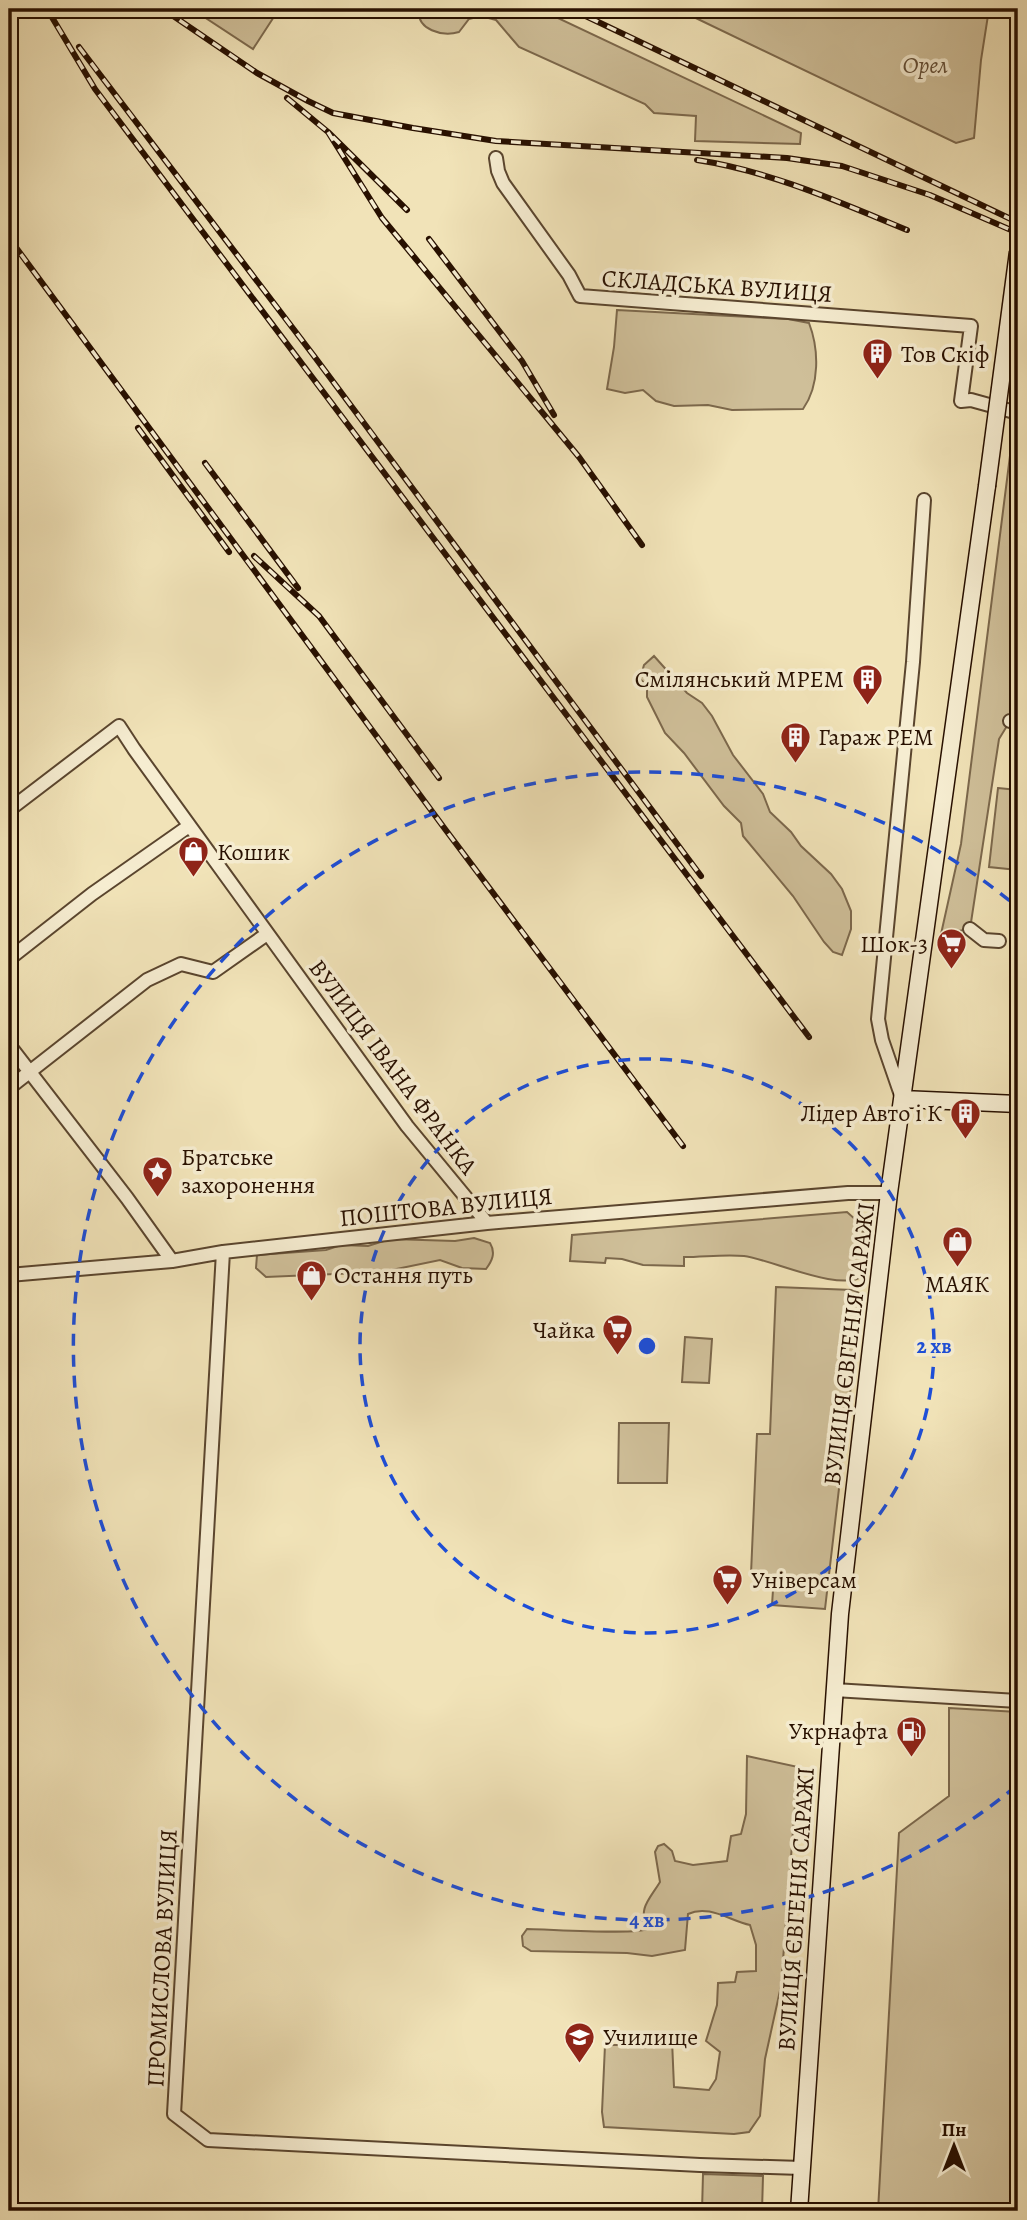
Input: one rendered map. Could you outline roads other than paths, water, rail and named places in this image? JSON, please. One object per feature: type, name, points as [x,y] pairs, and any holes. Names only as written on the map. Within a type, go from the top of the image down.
[{"type":"main road","name":"ВУЛИЦЯ ЄВГЕНІЯ САРАЖІ","points":[[799,2211],[842,1601],[889,1193],[1018,252]]},
{"type":"main road","points":[[902,1099],[1018,1104]]},
{"type":"street","name":"СКЛАДСЬКА ВУЛИЦЯ","points":[[496,158],[503,183],[569,275],[580,296],[971,326],[961,401],[971,400],[1018,413]]},
{"type":"street","points":[[902,1099],[882,1040],[878,1019],[914,662],[924,500]]},
{"type":"street","name":"ВУЛИЦЯ ІВАНА ФРАНКА","points":[[9,810],[119,726],[189,827],[407,1126],[487,1223]]},
{"type":"street","points":[[9,959],[92,894],[189,827]]},
{"type":"street","points":[[970,929],[984,940],[999,941]]},
{"type":"street","points":[[9,1088],[147,980],[181,964],[213,972],[267,934]]},
{"type":"street","points":[[9,1045],[172,1261]]},
{"type":"street","name":"ПОШТОВА ВУЛИЦЯ","points":[[9,1275],[172,1261],[223,1252],[487,1223],[848,1193],[889,1193]]},
{"type":"street","name":"ПРОМИСЛОВА ВУЛИЦЯ","points":[[223,1252],[174,2114],[208,2140],[692,2165],[802,2168]]},
{"type":"street","points":[[834,1690],[1018,1701]]},
{"type":"railway","points":[[47,9],[95,89],[809,1037]]},
{"type":"railway","points":[[163,9],[257,73],[333,113],[496,141],[787,158],[842,166],[930,195],[1018,233]]},
{"type":"railway","points":[[571,9],[1015,221]]},
{"type":"railway","points":[[79,47],[314,356],[701,876]]},
{"type":"railway","points":[[287,98],[328,132],[407,210]]},
{"type":"railway","points":[[328,132],[382,218],[579,457],[642,545]]},
{"type":"railway","points":[[697,160],[778,180],[907,230]]},
{"type":"railway","points":[[9,238],[445,829],[683,1146]]},
{"type":"railway","points":[[429,239],[522,361],[554,415]]},
{"type":"railway","points":[[138,428],[229,552]]},
{"type":"railway","points":[[205,463],[298,588]]},
{"type":"railway","points":[[254,556],[319,616],[439,778]]},
{"type":"place","name":"Тов Скіф","points":[[878,381]]},
{"type":"place","name":"Смілянський МРЕМ","points":[[867,706]]},
{"type":"place","name":"Гараж РЕМ","points":[[795,764]]},
{"type":"place","name":"Кошик","points":[[194,879]]},
{"type":"place","name":"Шок-3","points":[[951,971]]},
{"type":"place","name":"Лідер Авто і К","points":[[965,1140]]},
{"type":"place","name":"Братське захоронення","points":[[158,1198]]},
{"type":"place","name":"МАЯК","points":[[957,1269]]},
{"type":"place","name":"Остання путь","points":[[311,1302]]},
{"type":"place","name":"Чайка","points":[[618,1357]]},
{"type":"place","name":"Універсам","points":[[728,1607]]},
{"type":"place","name":"Укрнафта","points":[[911,1758]]},
{"type":"place","name":"Училище","points":[[580,2064]]},
{"type":"park label","name":"Орел","points":[[925,65]]}]
